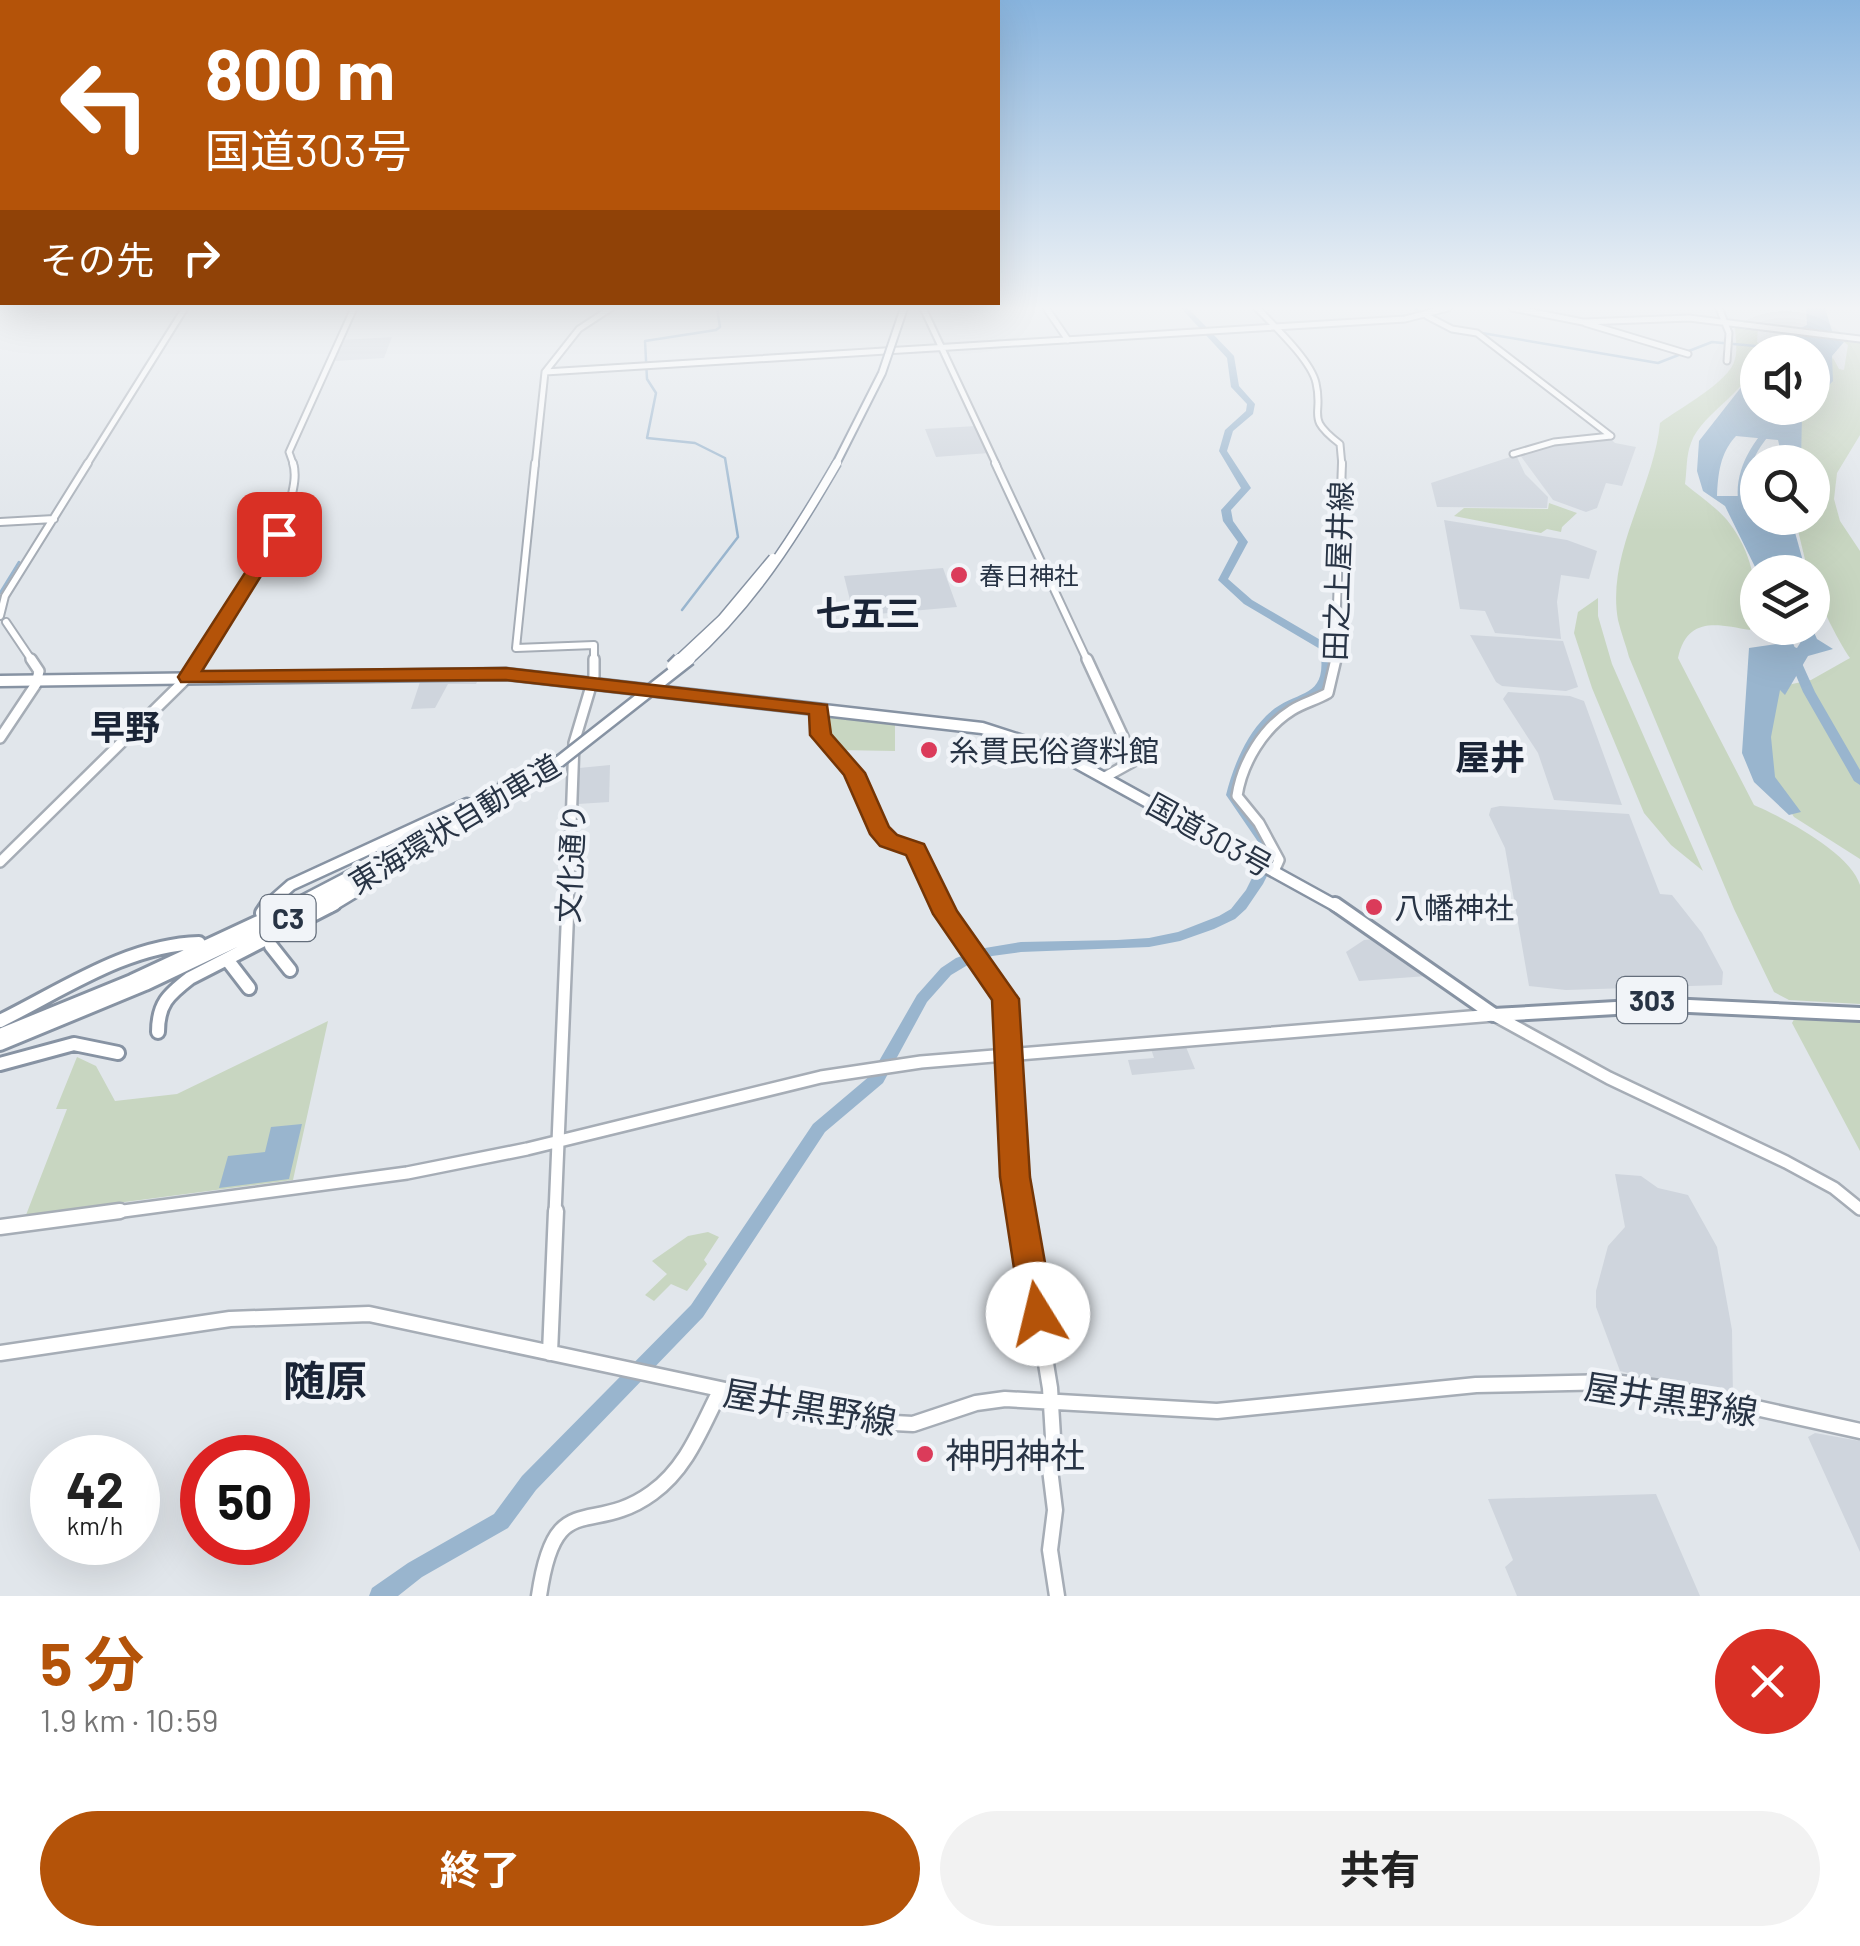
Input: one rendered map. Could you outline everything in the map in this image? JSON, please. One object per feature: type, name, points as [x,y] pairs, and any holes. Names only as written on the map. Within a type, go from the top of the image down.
[{"type":"highway","name":"東海環状自動車道","points":[[0,1044],[242,940],[424,847],[634,707],[727,623],[782,558],[877,382]]},
{"type":"highway","name":"国道303号","points":[[0,682],[483,673],[982,728],[1057,752],[1274,869],[1334,904],[1494,1015]]},
{"type":"highway","name":"東海環状自動車道","points":[[0,1036],[172,964],[305,901],[556,759]]},
{"type":"highway","points":[[262,913],[272,899],[291,885],[414,832],[536,769]]},
{"type":"highway","points":[[158,1032],[158,1010],[178,986],[309,920],[424,847]]},
{"type":"highway","points":[[0,1021],[141,952],[170,942],[199,942]]},
{"type":"highway","points":[[272,946],[290,970]]},
{"type":"highway","points":[[230,962],[248,988]]},
{"type":"highway","name":"303","points":[[1494,1015],[1668,1005],[1860,1012]]},
{"type":"highway","points":[[0,1064],[76,1043],[101,1045],[118,1054]]},
{"type":"main road","name":"屋井黒野線","points":[[0,1353],[214,1321],[332,1312],[369,1314],[846,1417],[914,1424],[976,1404],[1050,1400],[1185,1413],[1584,1381],[1702,1396],[1794,1420],[1860,1431]]},
{"type":"street","points":[[1,739],[38,680],[37,664],[3,619],[5,596],[139,382]]},
{"type":"street","points":[[0,862],[188,677],[287,524],[287,503],[297,475],[290,452],[321,382]]},
{"type":"street","points":[[544,382],[516,648],[592,644],[591,682]]},
{"type":"street","points":[[958,382],[1131,754],[1132,762],[1105,777]]},
{"type":"street","name":"田之上屋井線","points":[[1274,869],[1279,860],[1260,823],[1237,796],[1238,784],[1256,750],[1281,719],[1328,693],[1336,659],[1342,453],[1340,444],[1321,429],[1316,382]]},
{"type":"street","points":[[1513,454],[1554,442],[1611,436],[1541,382]]},
{"type":"street","points":[[0,522],[54,519]]},
{"type":"street","name":"文化通り","points":[[550,1353],[574,743],[591,682]]},
{"type":"street","points":[[820,709],[821,735],[854,773],[890,841],[910,845],[915,850],[946,914],[1006,999],[1015,1177],[1050,1400],[1055,1510],[1050,1550],[1057,1596]]},
{"type":"street","points":[[0,1227],[370,1179],[559,1142],[821,1078],[1010,1053],[1494,1015],[1609,1078],[1786,1162],[1834,1188],[1860,1209]]},
{"type":"street","points":[[539,1596],[540,1574],[549,1542],[568,1522],[648,1498],[672,1478],[720,1391]]},
{"type":"shaded area","points":[[976,426],[989,453],[936,457],[925,429]]},
{"type":"shaded area","points":[[1609,437],[1615,443],[1636,447],[1622,486],[1606,483],[1597,508],[1586,512],[1553,500],[1520,455],[1565,442]]},
{"type":"shaded area","points":[[1517,457],[1525,474],[1548,497],[1547,508],[1437,507],[1431,483]]},
{"type":"shaded area","points":[[1444,520],[1567,540],[1597,551],[1589,579],[1561,575],[1557,602],[1561,639],[1495,633],[1485,611],[1460,609]]},
{"type":"shaded area","points":[[943,568],[957,607],[854,616],[844,576]]},
{"type":"shaded area","points":[[1470,635],[1563,641],[1578,687],[1566,691],[1502,686]]},
{"type":"shaded area","points":[[422,676],[480,676],[476,684],[448,684],[435,708],[411,709]]},
{"type":"shaded area","points":[[1508,692],[1570,696],[1584,701],[1622,805],[1554,800],[1538,753],[1503,699]]},
{"type":"shaded area","points":[[610,765],[609,802],[578,804],[579,768]]},
{"type":"shaded area","points":[[1491,808],[1629,814],[1660,894],[1672,895],[1702,933],[1723,972],[1722,985],[1566,990],[1529,986],[1505,848],[1489,815]]},
{"type":"shaded area","points":[[1375,939],[1427,976],[1359,981],[1346,952],[1364,940]]},
{"type":"shaded area","points":[[1186,1047],[1195,1069],[1132,1075],[1128,1060],[1154,1058],[1151,1049]]},
{"type":"shaded area","points":[[1615,1174],[1641,1176],[1658,1188],[1688,1195],[1717,1247],[1732,1330],[1733,1399],[1620,1371],[1596,1307],[1596,1291],[1608,1246],[1625,1227]]},
{"type":"shaded area","points":[[1815,1433],[1860,1441],[1860,1552],[1808,1437]]},
{"type":"shaded area","points":[[1656,1494],[1700,1596],[1517,1596],[1505,1567],[1513,1560],[1488,1499]]},
{"type":"green space","points":[[1717,382],[1740,382],[1697,431],[1688,453],[1685,484],[1723,515],[1743,545],[1747,555],[1740,555],[1740,629],[1715,625],[1696,629],[1682,644],[1678,658],[1754,805],[1814,838],[1854,873],[1860,885],[1860,1004],[1789,1000],[1774,992],[1734,909],[1629,657],[1618,620],[1619,570],[1660,423]]},
{"type":"green space","points":[[1830,382],[1860,382],[1860,435],[1837,473],[1834,499],[1840,521],[1860,551],[1860,859],[1794,817],[1764,769],[1769,689],[1811,680],[1850,658],[1830,623],[1830,555],[1804,555],[1799,535],[1830,535],[1830,445],[1797,445],[1796,425],[1830,425]]},
{"type":"green space","points":[[1549,503],[1577,513],[1561,532],[1547,529],[1541,533],[1454,516],[1464,508],[1548,509]]},
{"type":"green space","points":[[1598,598],[1598,616],[1612,664],[1703,871],[1671,845],[1644,813],[1592,688],[1574,633],[1578,612]]},
{"type":"green space","points":[[823,713],[895,721],[895,751],[837,750],[824,735]]},
{"type":"green space","points":[[1796,1016],[1860,1019],[1860,1151],[1792,1023]]},
{"type":"green space","points":[[328,1021],[293,1180],[26,1215],[67,1109],[56,1109],[77,1057],[96,1066],[115,1101],[177,1094]]},
{"type":"green space","points":[[708,1232],[719,1237],[704,1260],[707,1264],[687,1291],[671,1284],[654,1301],[645,1295],[667,1274],[652,1261],[688,1236]]},
{"type":"water","points":[[1740,389],[1740,425],[1802,425],[1801,445],[1779,445],[1778,440],[1736,436],[1723,457],[1717,496],[1740,496],[1740,535],[1796,535],[1801,555],[1749,555],[1725,506],[1703,491],[1697,471],[1699,441]]},
{"type":"water","points":[[1827,645],[1833,649],[1808,656],[1785,695],[1780,690],[1771,737],[1775,777],[1801,812],[1789,815],[1754,782],[1742,753],[1749,648]]},
{"type":"water","points":[[302,1124],[289,1179],[219,1188],[228,1156],[265,1152],[271,1127]]},
{"type":"waterway","points":[[649,382],[656,393],[647,438],[695,443],[725,458],[738,537],[682,610]]},
{"type":"waterway","points":[[380,1596],[415,1570],[501,1521],[529,1483],[697,1311],[819,1128],[877,1079],[922,999],[946,971],[990,952],[1021,947],[1149,942],[1180,937],[1231,916],[1252,891],[1272,852],[1232,795],[1238,773],[1268,720],[1323,685],[1328,664],[1325,647],[1248,602],[1223,580],[1243,542],[1228,521],[1226,510],[1246,488],[1223,451],[1229,430],[1250,412],[1251,404],[1234,382]]},
{"type":"waterway","points":[[1757,445],[1773,425]]},
{"type":"waterway","points":[[0,593],[19,562]]},
{"type":"waterway","points":[[1788,645],[1809,692],[1860,781]]},
{"type":"place","name":"春日神社","points":[[959,575]]},
{"type":"place","name":"糸貫民俗資料館","points":[[929,750]]},
{"type":"place","name":"八幡神社","points":[[1374,907]]},
{"type":"place","name":"神明神社","points":[[925,1454]]},
{"type":"district","name":"七五三","points":[[868,612]]},
{"type":"district","name":"早野","points":[[125,726]]},
{"type":"district","name":"屋井","points":[[1490,756]]},
{"type":"district","name":"随原","points":[[325,1379]]},
{"type":"route","points":[[279,534],[188,677],[506,674],[820,709],[821,735],[854,773],[882,834],[894,843],[910,845],[920,856],[946,914],[978,954],[1006,999],[1015,1177],[1038,1314]]}]
